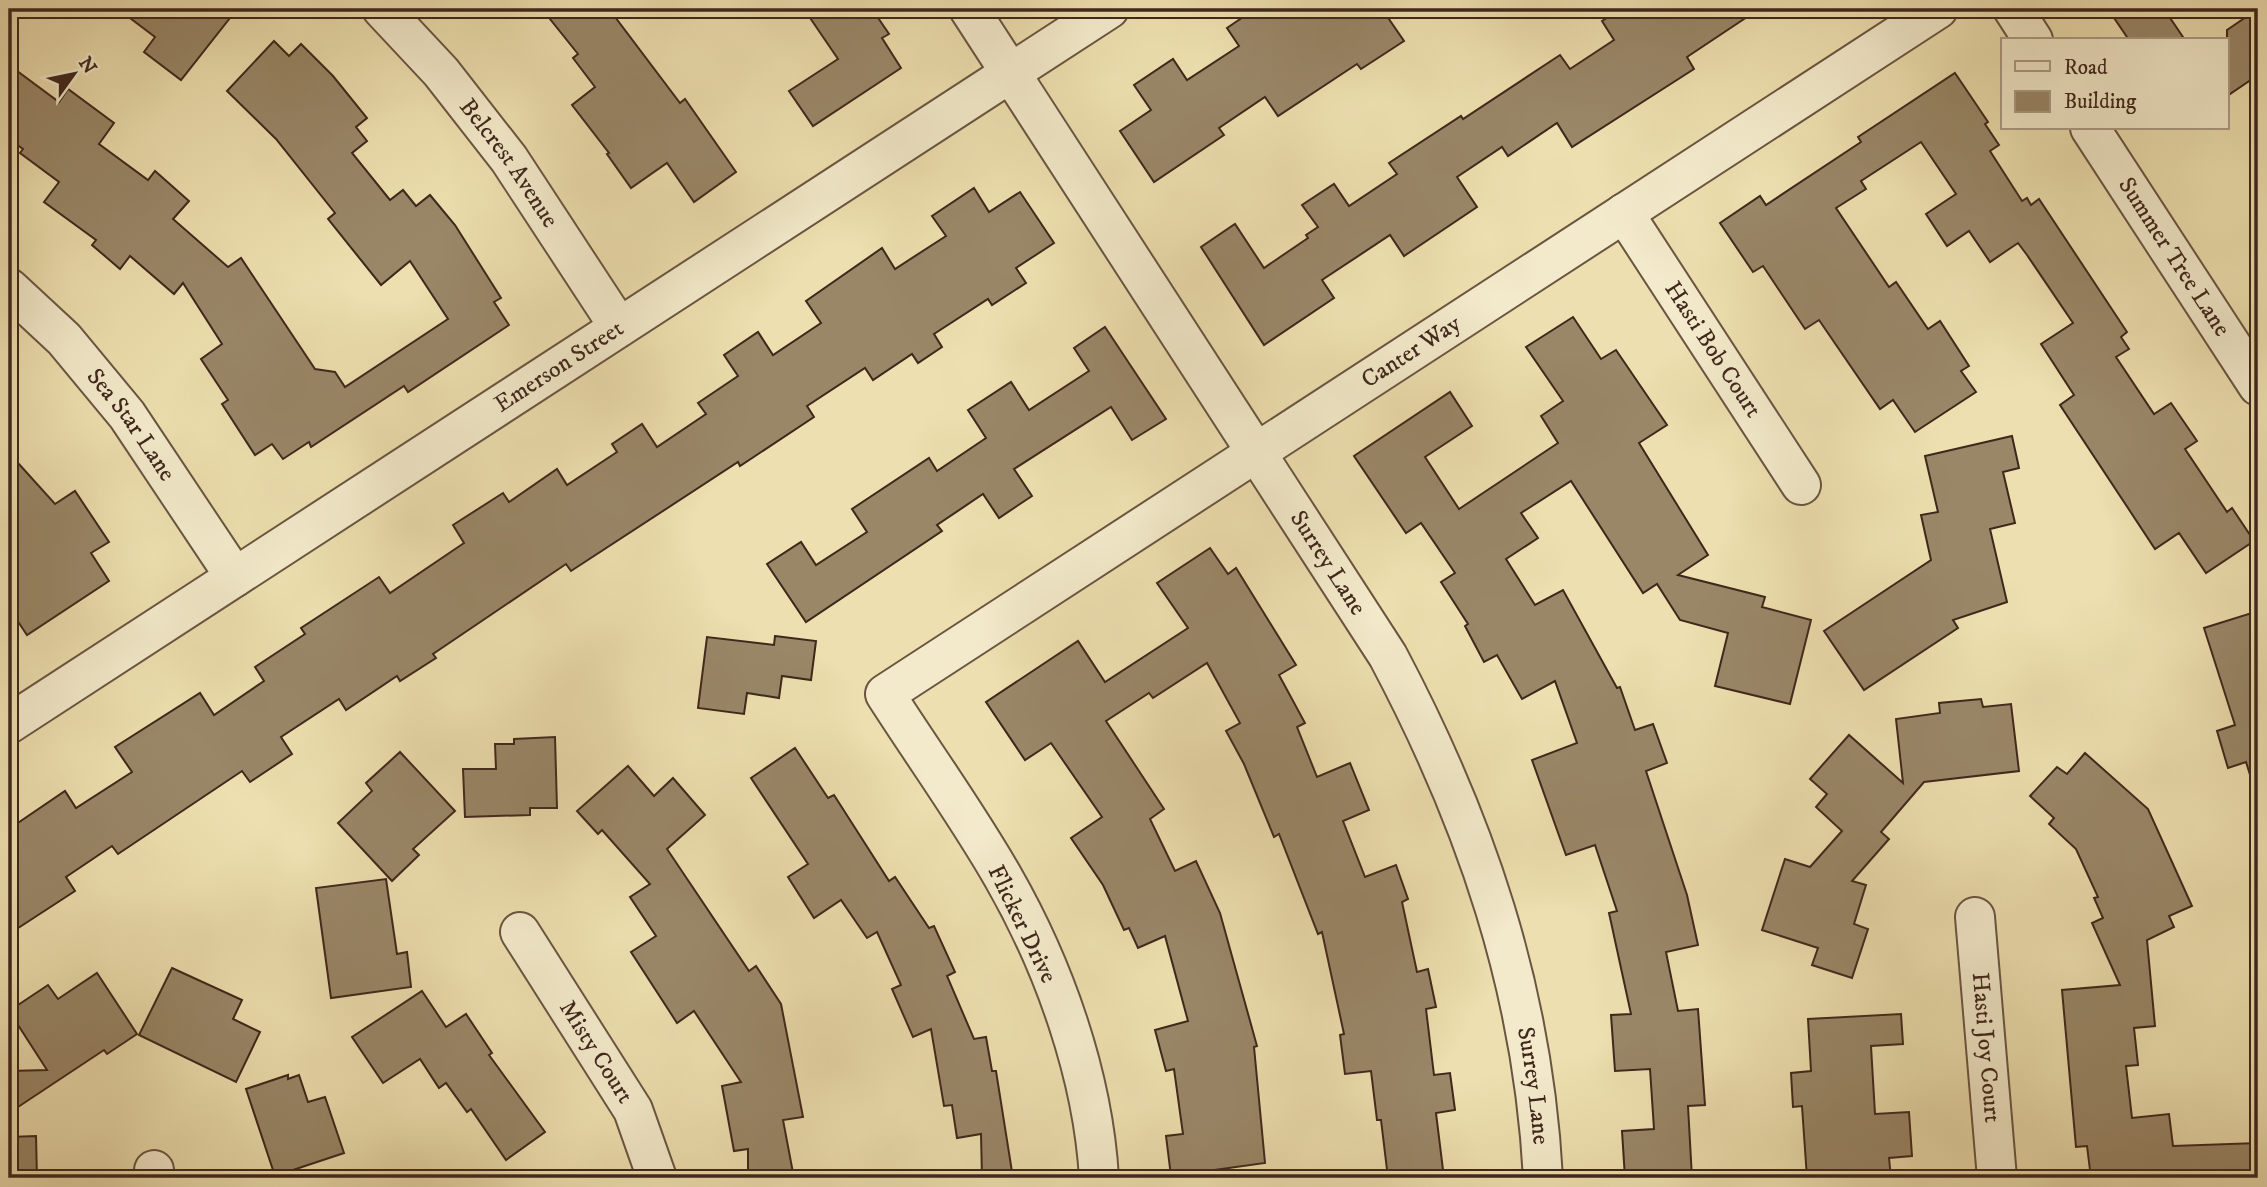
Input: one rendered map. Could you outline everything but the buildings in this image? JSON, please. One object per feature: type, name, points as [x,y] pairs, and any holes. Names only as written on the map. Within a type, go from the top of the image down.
[{"type":"street","name":"Belcrest Avenue","points":[[382,9],[441,72],[509,159],[620,327]]},
{"type":"street","name":"Surrey Lane","points":[[969,9],[1388,656],[1427,729],[1468,823],[1501,921],[1525,1022],[1540,1124],[1543,1178]]},
{"type":"street","name":"Emerson Street","points":[[9,724],[1109,9]]},
{"type":"street","name":"Canter Way","points":[[885,694],[1938,9]]},
{"type":"street","points":[[2013,9],[2032,38]]},
{"type":"street","name":"Summer Tree Lane","points":[[2091,130],[2258,386]]},
{"type":"street","name":"Hasti Bob Court","points":[[1624,213],[1801,485]]},
{"type":"street","name":"Sea Star Lane","points":[[9,288],[64,339],[127,415],[235,577]]},
{"type":"street","name":"Flicker Drive","points":[[885,694],[1003,877],[1038,946],[1066,1019],[1086,1095],[1099,1178]]},
{"type":"street","name":"Hasti Joy Court","points":[[1975,917],[1997,1178]]},
{"type":"street","name":"Misty Court","points":[[520,932],[633,1110],[657,1178]]}]
